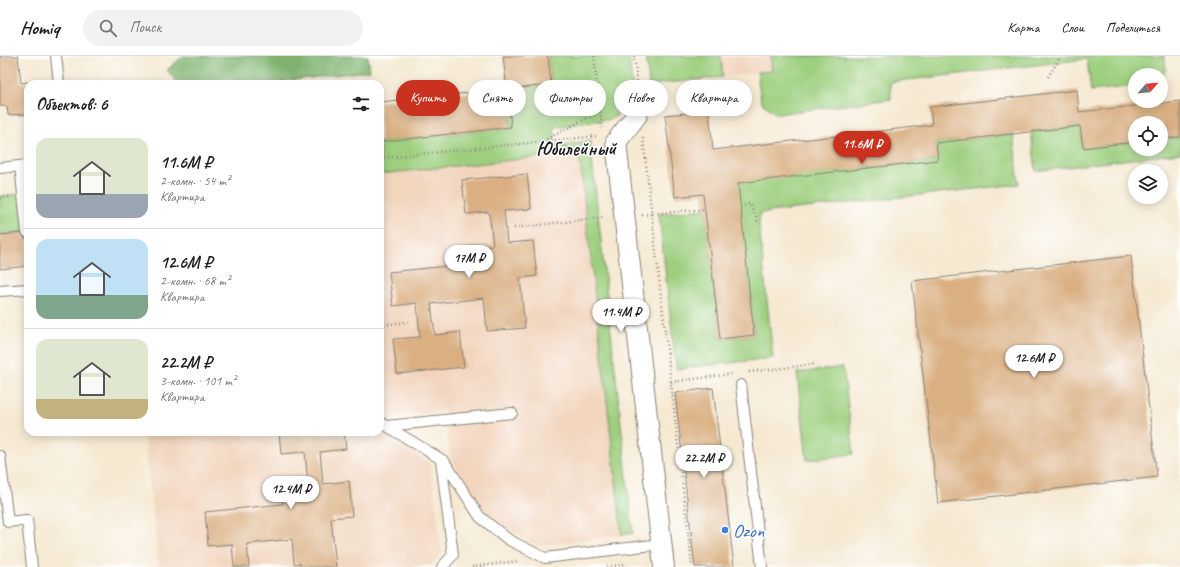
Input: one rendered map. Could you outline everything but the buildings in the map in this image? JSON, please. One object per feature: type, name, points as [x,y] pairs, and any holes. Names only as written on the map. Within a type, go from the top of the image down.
[{"type":"street","points":[[640,117],[616,142],[664,567]]},
{"type":"lane","points":[[56,56],[59,80]]},
{"type":"lane","points":[[0,168],[24,166]]},
{"type":"lane","points":[[0,291],[24,288]]},
{"type":"lane","points":[[741,385],[762,567]]},
{"type":"lane","points":[[384,424],[512,413]]},
{"type":"lane","points":[[384,425],[444,461],[480,517],[509,540],[544,558],[661,544]]},
{"type":"lane","points":[[0,456],[8,522],[27,520],[32,567]]},
{"type":"lane","points":[[441,460],[453,555],[442,567]]},
{"type":"path","points":[[634,56],[692,567]]},
{"type":"path","points":[[1048,77],[1061,56]]},
{"type":"path","points":[[541,142],[590,116]]},
{"type":"path","points":[[384,158],[603,136]]},
{"type":"path","points":[[541,142],[605,155]]},
{"type":"path","points":[[740,206],[750,204],[759,224]]},
{"type":"path","points":[[384,325],[409,322]]},
{"type":"path","points":[[472,567],[544,558]]},
{"type":"shaded area","points":[[649,56],[770,56],[772,71],[695,80],[676,80],[676,82],[668,83],[668,80],[651,80]]},
{"type":"shaded area","points":[[579,153],[622,535],[535,546],[486,514],[450,458],[445,410],[388,417],[384,414],[384,174]]},
{"type":"shaded area","points":[[144,436],[384,436],[430,463],[442,552],[431,565],[414,567],[159,567]]},
{"type":"green space","points":[[183,56],[368,56],[370,71],[295,80],[175,80],[167,70]]},
{"type":"green space","points":[[548,56],[629,56],[632,80],[614,80],[614,116],[615,116],[612,119],[554,127],[555,146],[590,141],[633,533],[622,535],[579,153],[384,174],[384,142],[511,127],[510,116],[526,116],[526,87],[534,87],[534,116],[606,116],[606,80],[550,80]]},
{"type":"green space","points":[[646,56],[721,56],[723,77],[695,80],[676,80],[676,82],[668,83],[668,80],[648,80]]},
{"type":"green space","points":[[770,56],[1164,56],[1166,68],[1128,68],[1128,87],[1091,91],[1087,59],[890,82],[891,99],[776,114],[761,102],[757,72],[772,71]]},
{"type":"green space","points":[[1080,126],[1083,148],[1128,143],[1128,156],[1156,156],[1036,171],[1031,132]]},
{"type":"green space","points":[[1013,134],[1019,184],[760,213],[759,224],[773,358],[676,369],[659,214],[705,209],[720,339],[754,335],[739,199],[733,183],[938,160],[936,143]]},
{"type":"green space","points":[[1180,137],[1180,153],[1168,154],[1168,138]]},
{"type":"green space","points":[[24,193],[24,232],[0,235],[0,196]]},
{"type":"green space","points":[[843,367],[854,454],[807,460],[797,373]]},
{"type":"place","name":"Ozon","points":[[725,530]]},
{"type":"district","name":"Юбилейный","points":[[576,148]]}]
